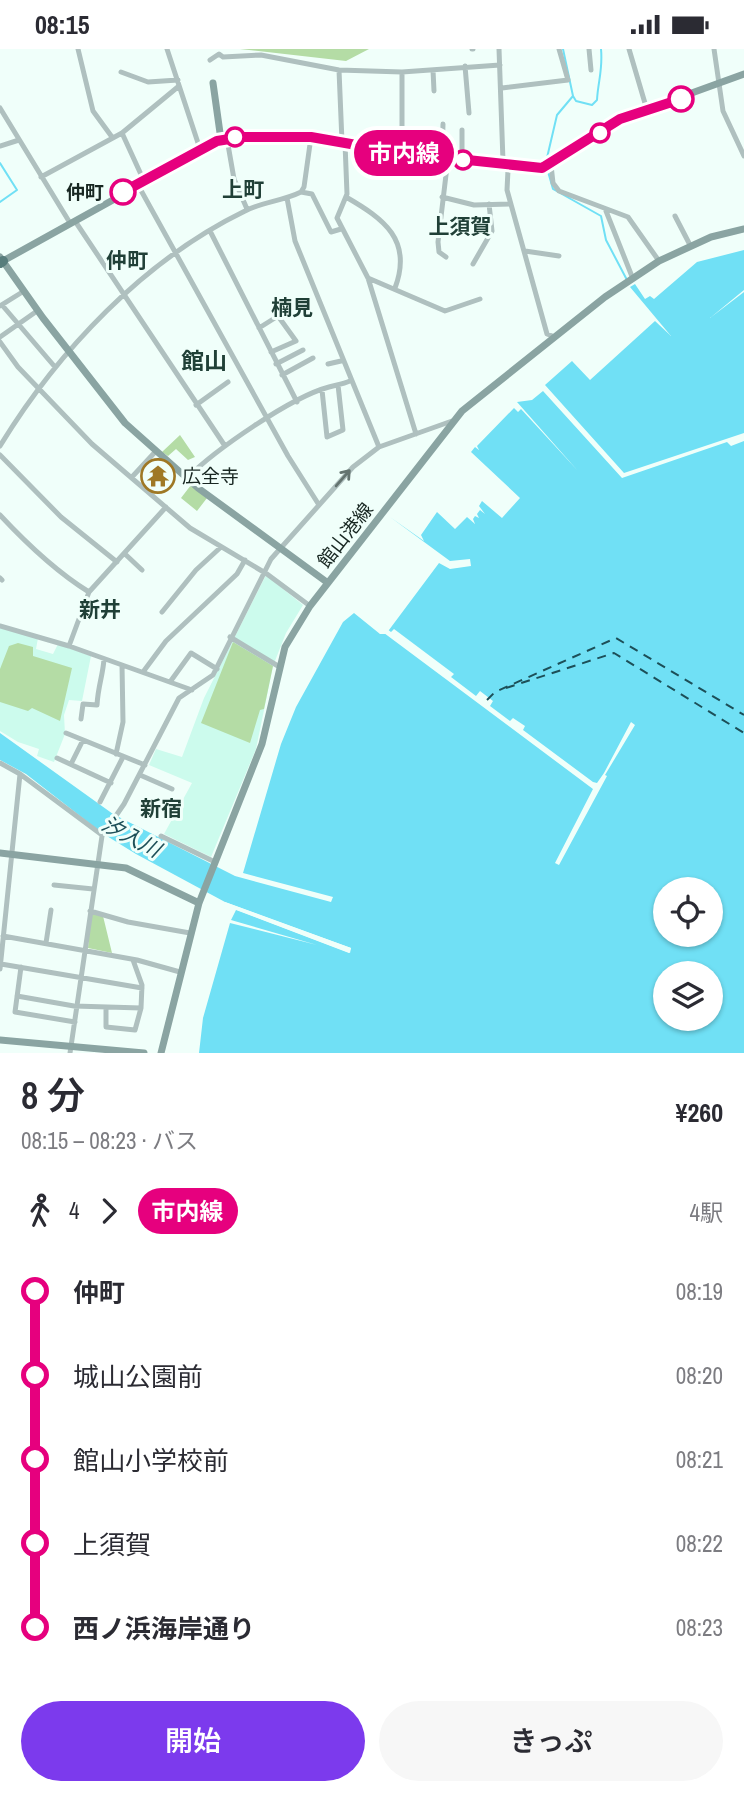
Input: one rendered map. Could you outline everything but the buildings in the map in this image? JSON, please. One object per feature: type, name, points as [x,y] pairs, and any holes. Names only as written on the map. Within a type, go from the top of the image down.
[{"type":"main road","points":[[1,261],[200,149],[224,139],[311,137],[402,153],[548,166],[620,119],[744,74]]},
{"type":"main road","points":[[213,83],[224,139]]},
{"type":"main road","name":"館山港線","points":[[1,261],[120,416],[187,478],[328,583],[452,421],[555,337],[659,261],[690,245],[744,229]]},
{"type":"main road","points":[[161,1053],[203,890],[262,744],[278,666],[291,635],[328,583]]},
{"type":"main road","points":[[0,853],[96,862],[140,873],[199,903]]},
{"type":"main road","points":[[0,1040],[71,1049],[144,1053]]},
{"type":"street","points":[[78,49],[93,111],[112,137]]},
{"type":"street","points":[[167,49],[200,149]]},
{"type":"street","points":[[499,49],[504,164],[508,170],[507,190],[547,334],[555,337]]},
{"type":"street","points":[[502,88],[568,81],[559,49]]},
{"type":"street","points":[[589,49],[591,70]]},
{"type":"street","points":[[629,49],[647,110]]},
{"type":"street","points":[[714,49],[723,111],[744,156]]},
{"type":"street","points":[[210,60],[219,54],[223,57],[261,55],[339,70],[402,72],[500,65]]},
{"type":"street","points":[[465,66],[468,113]]},
{"type":"street","points":[[433,69],[434,91]]},
{"type":"street","points":[[339,70],[346,197],[337,218],[368,278],[416,434]]},
{"type":"street","points":[[121,72],[148,82],[179,83]]},
{"type":"street","points":[[402,72],[402,153]]},
{"type":"street","points":[[41,177],[122,133],[179,83]]},
{"type":"street","points":[[0,108],[41,177],[225,446]]},
{"type":"street","points":[[443,124],[445,157],[438,249],[446,257]]},
{"type":"street","points":[[462,129],[462,160]]},
{"type":"street","points":[[122,133],[174,256],[302,481],[320,505]]},
{"type":"street","points":[[301,193],[311,137]]},
{"type":"street","points":[[224,139],[234,179],[247,209]]},
{"type":"street","points":[[0,146],[19,140]]},
{"type":"street","points":[[548,166],[553,183],[559,191],[628,218],[659,261]]},
{"type":"street","points":[[0,446],[55,367],[122,296],[210,231],[247,209],[301,193],[312,194],[331,232],[341,229]]},
{"type":"street","points":[[346,197],[389,226],[401,272],[395,288]]},
{"type":"street","points":[[442,197],[474,205],[511,204]]},
{"type":"street","points":[[287,198],[295,241],[341,361],[379,447]]},
{"type":"street","points":[[473,264],[492,231],[489,204]]},
{"type":"street","points":[[604,208],[612,218],[630,281]]},
{"type":"street","points":[[675,216],[690,245]]},
{"type":"street","points":[[210,231],[297,402]]},
{"type":"street","points":[[525,251],[559,255]]},
{"type":"street","points":[[368,278],[445,311],[480,299]]},
{"type":"street","points":[[23,291],[1,306],[55,367]]},
{"type":"street","points":[[37,311],[0,339],[18,367],[92,444],[190,528],[263,572],[310,606]]},
{"type":"street","points":[[259,328],[278,316],[296,341],[271,352]]},
{"type":"street","points":[[276,364],[303,350]]},
{"type":"street","points":[[282,375],[313,358]]},
{"type":"street","points":[[328,364],[341,361]]},
{"type":"street","points":[[187,478],[225,446],[297,402],[350,381]]},
{"type":"street","points":[[196,405],[228,382]]},
{"type":"street","points":[[322,390],[327,437],[343,430],[338,386]]},
{"type":"street","points":[[71,1049],[96,862],[103,835],[140,775],[179,698],[211,677],[263,572],[281,547],[354,467],[379,447],[452,421]]},
{"type":"street","points":[[132,477],[156,451]]},
{"type":"street","points":[[0,455],[61,517],[117,562]]},
{"type":"street","points":[[69,646],[89,592],[166,507]]},
{"type":"street","points":[[0,515],[37,554],[89,592]]},
{"type":"street","points":[[162,612],[196,570],[220,547]]},
{"type":"street","points":[[125,554],[142,570]]},
{"type":"street","points":[[143,672],[166,641],[237,574],[245,561]]},
{"type":"street","points":[[0,626],[69,646],[192,690]]},
{"type":"street","points":[[230,637],[278,666]]},
{"type":"street","points":[[170,682],[191,653],[216,669]]},
{"type":"street","points":[[82,719],[83,704],[97,705],[98,678],[103,672],[104,659]]},
{"type":"street","points":[[100,803],[111,783],[119,756],[123,722],[122,665]]},
{"type":"street","points":[[66,733],[145,765]]},
{"type":"street","points":[[71,764],[83,740]]},
{"type":"street","points":[[57,758],[111,783]]},
{"type":"street","points":[[0,763],[20,774],[103,835]]},
{"type":"street","points":[[0,969],[20,774]]},
{"type":"street","points":[[140,775],[172,789]]},
{"type":"street","points":[[161,836],[214,863]]},
{"type":"street","points":[[54,885],[93,889]]},
{"type":"street","points":[[46,943],[51,910]]},
{"type":"street","points":[[90,911],[128,922],[190,933]]},
{"type":"street","points":[[4,936],[85,950],[180,972]]},
{"type":"street","points":[[106,1007],[106,1027],[135,1030],[141,1008],[142,988],[133,960]]},
{"type":"street","points":[[1,964],[142,988]]},
{"type":"street","points":[[21,967],[15,1012],[75,1021]]},
{"type":"street","points":[[18,996],[77,1006],[141,1008]]},
{"type":"shaded area","points":[[266,575],[303,605],[286,633],[273,666],[256,749],[211,857],[164,834],[192,783],[149,765],[156,749],[182,757],[204,698]]},
{"type":"shaded area","points":[[0,628],[38,638],[36,649],[53,654],[58,644],[91,656],[82,701],[69,700],[64,715],[65,734],[54,762],[37,756],[39,749],[18,742],[0,731]]},
{"type":"green space","points":[[240,49],[369,49],[346,61]]},
{"type":"green space","points":[[180,435],[195,457],[188,460],[176,449],[168,456],[162,452]]},
{"type":"green space","points":[[191,485],[207,498],[197,511],[181,498]]},
{"type":"green space","points":[[233,642],[273,666],[264,709],[260,710],[250,743],[201,723]]},
{"type":"green space","points":[[18,643],[33,647],[33,656],[72,668],[60,721],[32,708],[28,711],[0,702],[0,669],[9,646]]},
{"type":"green space","points":[[91,913],[103,916],[112,953],[88,948]]},
{"type":"water","points":[[744,250],[744,290],[710,318],[744,292],[744,433],[624,473],[545,385],[572,361],[590,380],[655,321],[671,336],[630,287],[635,284],[645,299],[650,296],[654,299],[697,262]]},
{"type":"water","name":"汐入川","points":[[543,391],[622,478],[727,442],[731,446],[744,441],[744,1053],[199,1053],[203,1018],[230,923],[317,945],[231,920],[236,910],[349,953],[351,948],[225,902],[136,854],[102,833],[26,774],[0,760],[0,733],[113,814],[235,876],[331,902],[333,897],[243,873],[281,744],[296,707],[343,622],[354,613],[380,634],[386,634],[439,563],[450,569],[471,566],[470,559],[450,561],[390,517],[424,541],[421,535],[437,512],[455,529],[467,517],[475,524],[473,519],[475,516],[479,518],[477,514],[480,510],[485,514],[479,506],[482,501],[502,518],[520,498],[471,452],[475,447],[479,450],[477,446],[514,408],[518,412],[521,409],[578,471],[517,402],[532,400]]},
{"type":"pier","points":[[387,629],[391,632],[394,629],[454,674],[451,677],[476,696],[480,691],[493,701],[490,706],[510,721],[513,718],[525,726],[523,730],[593,782],[597,783],[604,773],[631,722],[635,725],[605,775],[607,776],[559,865],[555,863],[593,789],[380,630]]},
{"type":"pier","points":[[225,902],[351,948],[350,953],[224,905]]},
{"type":"waterway","points":[[546,162],[557,115],[573,96],[563,49]]},
{"type":"waterway","points":[[573,96],[576,101],[592,105],[597,100],[601,49]]},
{"type":"waterway","points":[[0,163],[17,190],[0,202]]},
{"type":"waterway","points":[[547,168],[553,189],[601,216],[606,240],[627,280]]},
{"type":"ferry route","points":[[487,700],[495,692],[616,638],[744,715]]},
{"type":"ferry route","points":[[506,688],[614,653],[744,733]]},
{"type":"bus line","name":"市内線","points":[[123,192],[217,141],[242,137],[302,136],[402,153],[542,168],[620,119],[681,99]]},
{"type":"place","name":"仲町","points":[[123,192]]},
{"type":"place","name":"広全寺","points":[[158,476]]},
{"type":"district","name":"上町","points":[[243,190]]},
{"type":"district","name":"上須賀","points":[[460,227]]},
{"type":"district","name":"仲町","points":[[127,261]]},
{"type":"district","name":"楠見","points":[[292,308]]},
{"type":"district","name":"館山","points":[[204,361]]},
{"type":"district","name":"新井","points":[[100,610]]},
{"type":"district","name":"新宿","points":[[161,809]]}]
